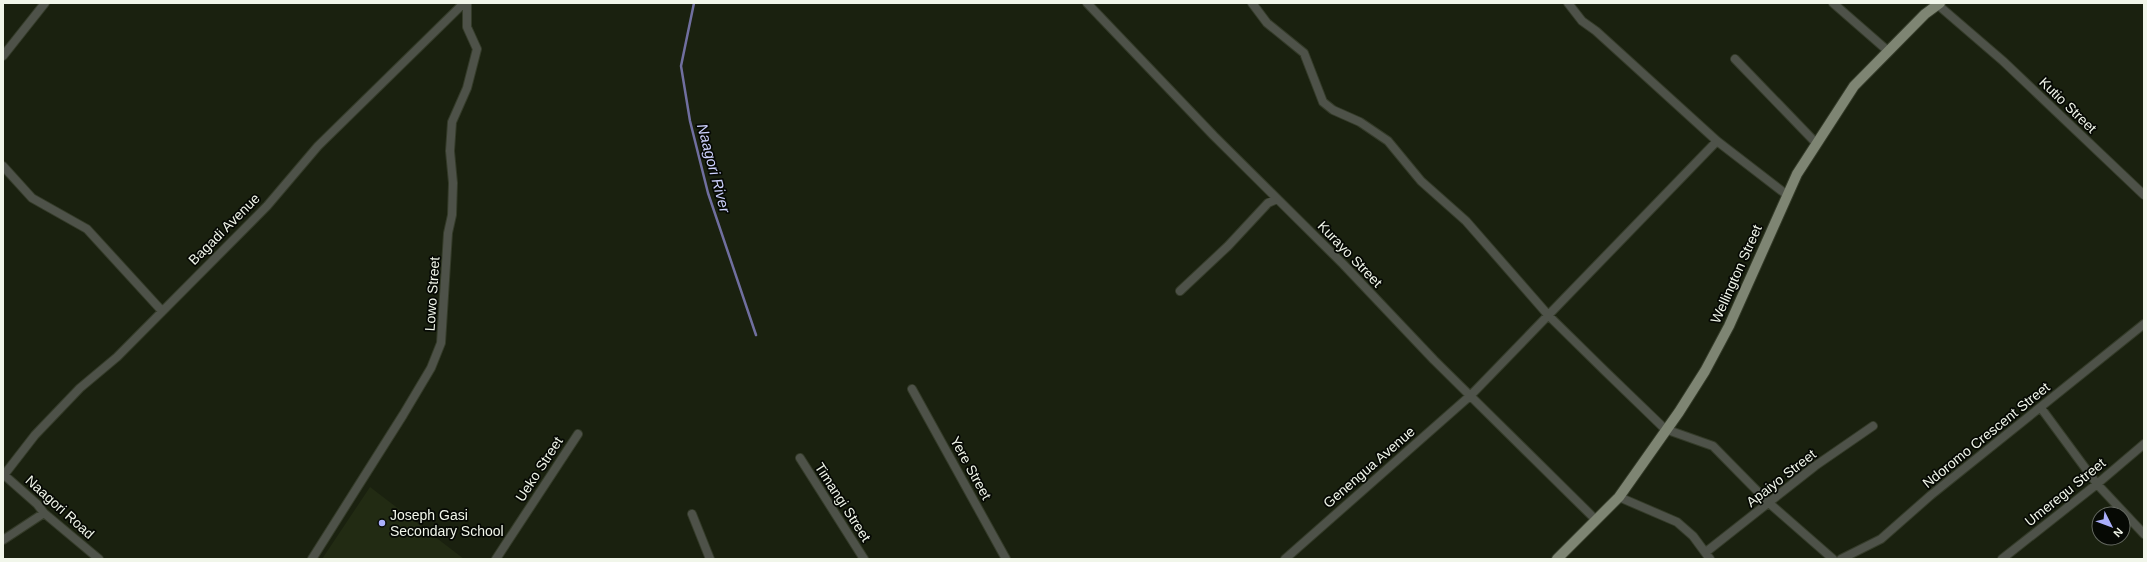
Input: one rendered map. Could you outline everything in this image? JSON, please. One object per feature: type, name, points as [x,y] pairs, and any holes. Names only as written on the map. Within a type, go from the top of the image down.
[{"type":"main road","name":"Wellington Street","points":[[1557,559],[1619,497],[1705,371],[1729,326],[1797,174],[1854,86],[1926,14],[1939,4]]},
{"type":"street","points":[[3,56],[45,3]]},
{"type":"street","name":"Bagadi Avenue","points":[[4,475],[35,435],[267,206],[324,141],[464,3]]},
{"type":"street","name":"Lowo Street","points":[[312,559],[403,415],[431,368],[441,343],[448,233],[452,215],[453,183],[450,151],[452,122],[467,88],[477,49],[467,27],[467,3]]},
{"type":"street","points":[[1252,3],[1267,23],[1304,53],[1324,102],[1333,110],[1360,122],[1388,141],[1421,181],[1466,221],[1549,316],[1666,429],[1713,446],[1769,503],[1833,559]]},
{"type":"street","points":[[1568,3],[1582,21],[1596,31],[1717,141],[1787,195]]},
{"type":"street","points":[[1833,3],[1888,51]]},
{"type":"street","name":"Kurayo Street","points":[[1090,4],[1214,136],[1596,520]]},
{"type":"street","name":"Kutio Street","points":[[1939,4],[2003,61],[2144,195]]},
{"type":"street","points":[[1735,59],[1817,144]]},
{"type":"street","name":"Genengua Avenue","points":[[1285,559],[1471,395],[1717,141]]},
{"type":"street","points":[[3,166],[32,198],[87,229],[162,311]]},
{"type":"street","points":[[1180,291],[1228,246],[1268,203],[1277,199]]},
{"type":"street","name":"Ndoromo Crescent Street","points":[[1840,559],[1881,538],[1931,495],[2144,324]]},
{"type":"street","name":"Yere Street","points":[[912,389],[1006,559]]},
{"type":"street","points":[[2041,408],[2097,484],[2144,534]]},
{"type":"street","name":"Apaiyo Street","points":[[1708,556],[1769,503],[1815,466],[1873,426]]},
{"type":"street","name":"Ueko Street","points":[[496,559],[578,434]]},
{"type":"street","name":"Umeregu Street","points":[[2002,559],[2097,484],[2144,444]]},
{"type":"street","name":"Timangi Street","points":[[800,458],[864,559]]},
{"type":"street","name":"Naagori Road","points":[[4,475],[37,504],[44,513],[99,559]]},
{"type":"street","points":[[1619,497],[1677,522],[1693,536],[1708,556]]},
{"type":"street","points":[[3,540],[44,513]]},
{"type":"street","points":[[692,514],[710,559]]},
{"type":"shaded area","name":"Joseph Gasi Secondary School","points":[[370,487],[464,559],[322,559]]},
{"type":"waterway","name":"Naagori River","points":[[694,3],[681,66],[690,121],[708,193],[756,335]]},
{"type":"place","name":"Joseph Gasi Secondary School","points":[[382,523]]}]
